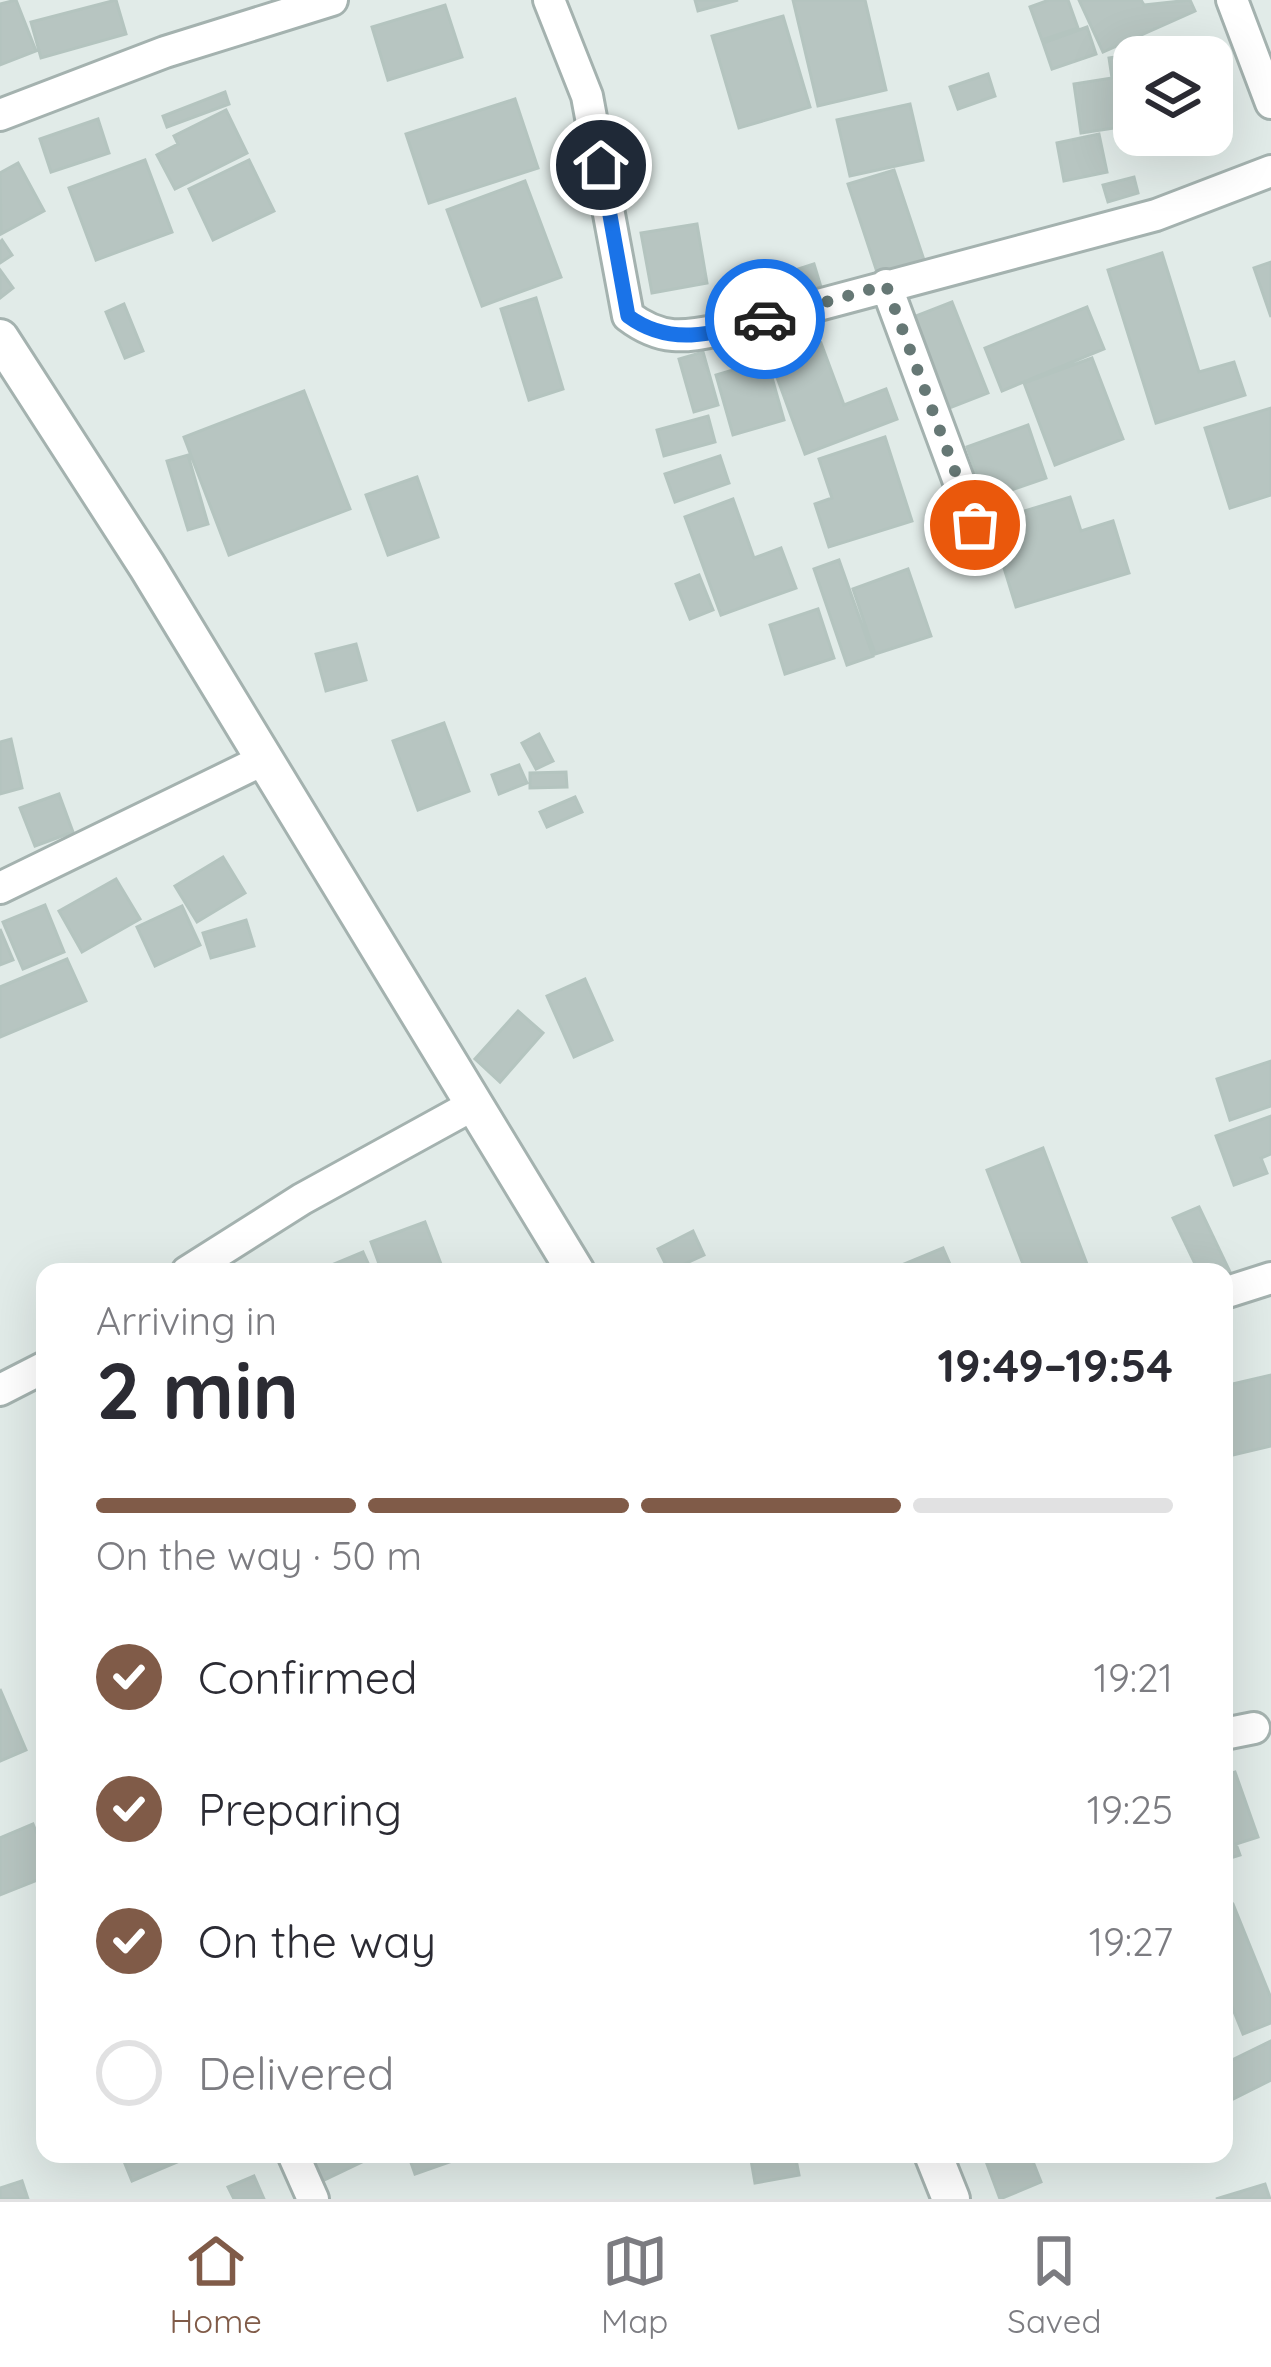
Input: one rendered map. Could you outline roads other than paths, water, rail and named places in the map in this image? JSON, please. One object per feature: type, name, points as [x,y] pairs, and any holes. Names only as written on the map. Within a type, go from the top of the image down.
[{"type":"street","points":[[0,116],[165,52],[332,0]]},
{"type":"street","points":[[549,0],[587,96],[628,316],[652,334],[681,336],[736,327],[1156,215],[1271,171]]},
{"type":"street","points":[[1232,0],[1271,103]]},
{"type":"street","points":[[886,285],[975,525]]},
{"type":"street","points":[[0,338],[147,566],[261,761],[571,1263]]},
{"type":"street","points":[[0,888],[261,761]]},
{"type":"street","points":[[201,1263],[302,1199],[473,1105]]},
{"type":"street","points":[[1233,1290],[1271,1278]]},
{"type":"street","points":[[0,1390],[36,1372]]},
{"type":"street","points":[[297,2163],[313,2199]]},
{"type":"street","points":[[937,2163],[951,2199]]}]
